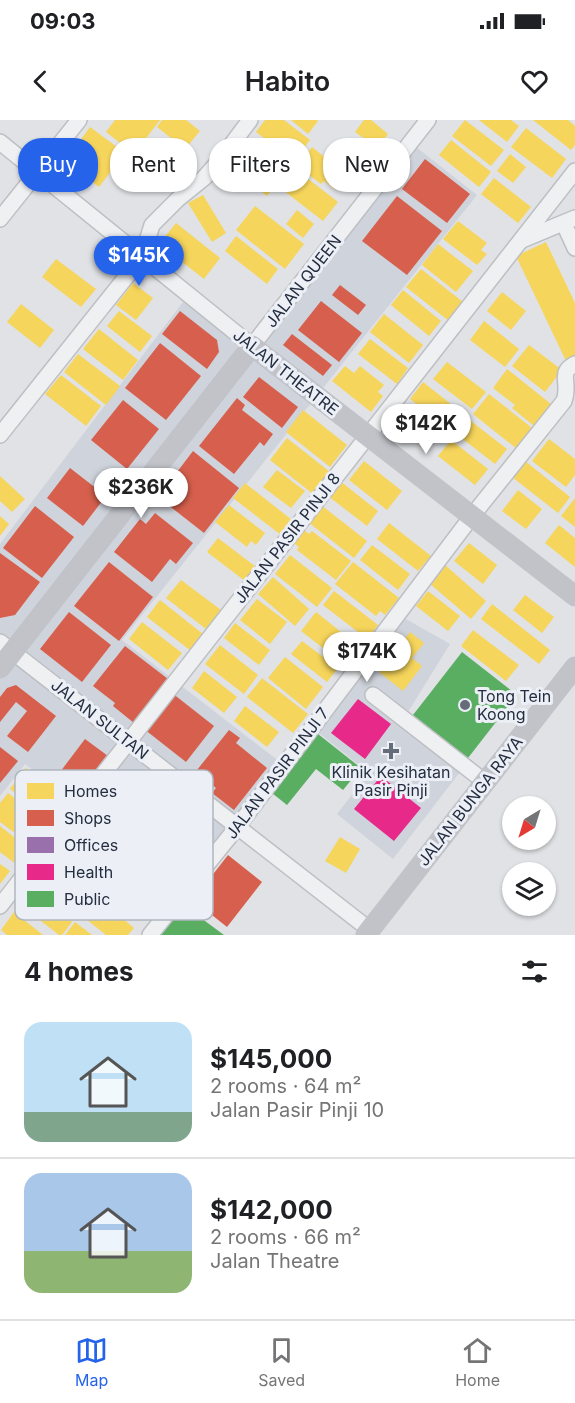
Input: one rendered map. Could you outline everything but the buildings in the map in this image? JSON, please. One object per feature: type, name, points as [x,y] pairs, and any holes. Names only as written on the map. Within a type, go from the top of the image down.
[{"type":"main road","name":"JALAN THEATRE","points":[[252,346],[575,596]]},
{"type":"main road","name":"JALAN QUEEN","points":[[4,654],[252,346]]},
{"type":"main road","name":"JALAN BUNGA RAYA","points":[[368,932],[575,667]]},
{"type":"street","points":[[65,138],[79,120]]},
{"type":"street","points":[[0,435],[142,257],[152,225],[178,199],[204,178],[250,120]]},
{"type":"street","name":"JALAN QUEEN","points":[[252,346],[428,120]]},
{"type":"street","name":"JALAN THEATRE","points":[[0,142],[18,157]]},
{"type":"street","name":"JALAN PASIR PINJI 8","points":[[107,770],[575,171]]},
{"type":"street","points":[[0,219],[22,192]]},
{"type":"street","name":"JALAN THEATRE","points":[[62,192],[252,346]]},
{"type":"street","points":[[521,240],[569,221],[575,248]]},
{"type":"street","name":"JALAN PASIR PINJI 7","points":[[213,856],[472,516],[557,410],[567,393],[564,372],[575,364]]},
{"type":"street","name":"JALAN SULTAN","points":[[4,654],[165,770]]},
{"type":"street","points":[[373,694],[485,782]]},
{"type":"street","name":"JALAN SULTAN","points":[[213,807],[368,932]]},
{"type":"street","name":"JALAN PASIR PINJI 8","points":[[0,906],[15,887]]},
{"type":"street","name":"JALAN PASIR PINJI 7","points":[[150,935],[162,920]]},
{"type":"shaded area","points":[[411,143],[477,195],[122,640],[285,766],[213,856],[213,770],[33,770],[25,764],[20,770],[15,770],[15,777],[0,796],[0,544],[189,294],[252,348],[373,192],[410,192]]},
{"type":"shaded area","name":"Klinik Kesihatan Pasir Pinji","points":[[404,618],[450,644],[403,720],[463,768],[393,859],[337,814],[369,773],[319,733]]},
{"type":"place","name":"Tong Tein Koong","points":[[465,705]]},
{"type":"place","name":"Klinik Kesihatan Pasir Pinji","points":[[391,751]]}]
